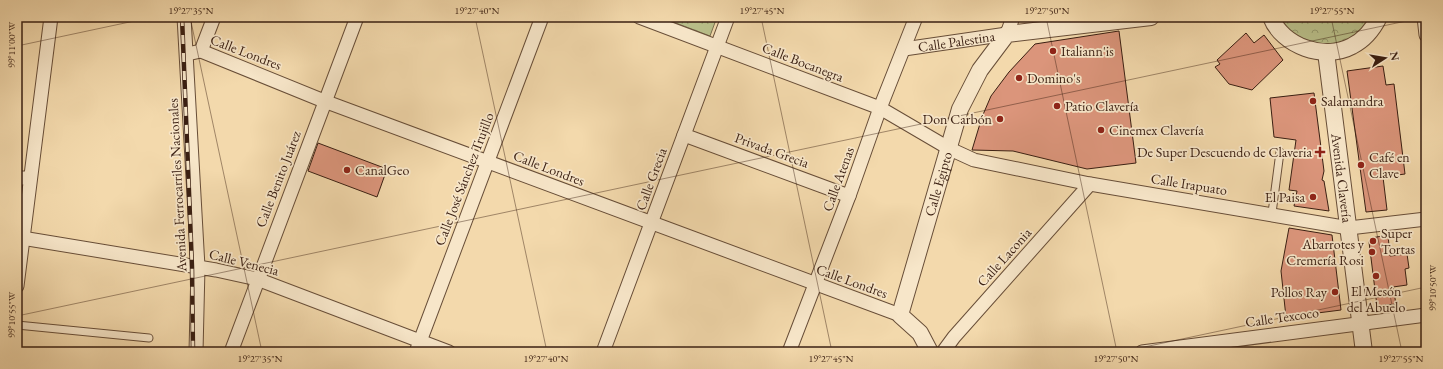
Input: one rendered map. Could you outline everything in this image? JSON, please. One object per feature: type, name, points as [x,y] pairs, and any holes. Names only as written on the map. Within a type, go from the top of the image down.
[{"type":"street","points":[[17,286],[22,238],[23,178],[51,17]]},
{"type":"street","name":"Avenida Ferrocarriles Nacionales","points":[[184,17],[188,54],[198,267],[196,352]]},
{"type":"street","points":[[201,51],[214,17]]},
{"type":"street","name":"Calle Benito Juárez","points":[[231,352],[356,17]]},
{"type":"street","name":"Calle José Sánchez Trujillo","points":[[418,347],[542,17]]},
{"type":"street","name":"Calle Bocanegra","points":[[639,17],[880,108],[950,149]]},
{"type":"street","name":"Calle Grecia","points":[[603,352],[728,17]]},
{"type":"street","name":"Calle Atenas","points":[[789,352],[849,196],[880,108],[916,17]]},
{"type":"street","name":"Calle Egipto","points":[[900,315],[950,149],[960,109],[980,70],[1007,34],[1013,17]]},
{"type":"street","name":"Calle Palestina","points":[[904,49],[1007,34],[1151,17]]},
{"type":"street","points":[[1271,17],[1273,23],[1287,39],[1305,49],[1326,52],[1352,46],[1372,30],[1379,17]]},
{"type":"street","points":[[1424,17],[1426,35]]},
{"type":"street","name":"Calle Londres","points":[[188,54],[201,51],[324,101],[815,285],[900,315]]},
{"type":"street","name":"Avenida Clavería","points":[[1326,52],[1364,352]]},
{"type":"street","name":"Privada Grecia","points":[[684,135],[849,196]]},
{"type":"street","name":"Calle Irapuato","points":[[950,149],[974,160],[1090,184],[1349,228],[1426,219]]},
{"type":"street","name":"Calle Laconia","points":[[943,352],[954,337],[1090,184]]},
{"type":"street","name":"Calle Venecia","points":[[22,238],[198,267],[257,279],[418,347],[449,352]]},
{"type":"street","points":[[900,315],[920,333],[930,352]]},
{"type":"street","name":"Calle Texcoco","points":[[1142,352],[1426,315]]},
{"type":"lane","points":[[1272,214],[1280,152]]},
{"type":"lane","points":[[17,324],[149,338]]},
{"type":"green space","points":[[660,17],[717,17],[710,36]]},
{"type":"green space","points":[[1277,17],[1372,17],[1364,29],[1351,40],[1335,46],[1318,46],[1288,31]]},
{"type":"building","name":"Patio Clavería","points":[[1119,31],[1136,163],[1087,169],[1013,151],[972,150],[982,117],[991,96],[1009,72],[1035,44]]},
{"type":"building","points":[[1246,33],[1254,43],[1264,35],[1283,60],[1252,90],[1229,84],[1215,67],[1220,64],[1217,60]]},
{"type":"building","points":[[1383,66],[1386,85],[1394,84],[1405,174],[1383,177],[1387,210],[1366,212],[1347,71]]},
{"type":"building","points":[[1314,93],[1324,171],[1322,180],[1324,181],[1329,211],[1294,206],[1297,191],[1289,190],[1296,140],[1274,137],[1270,98]]},
{"type":"building","name":"CanalGeo","points":[[318,143],[387,169],[377,197],[308,171]]},
{"type":"building","points":[[1289,228],[1332,235],[1341,310],[1286,317],[1281,271]]},
{"type":"building","points":[[1388,235],[1390,256],[1407,254],[1409,268],[1405,269],[1407,285],[1393,287],[1396,304],[1377,306],[1369,242],[1371,238]]},
{"type":"railway","points":[[182,17],[192,267],[193,352]]},
{"type":"place","name":"Italiann'is","points":[[1053,51]]},
{"type":"place","name":"Domino's","points":[[1019,78]]},
{"type":"place","name":"Salamandra","points":[[1313,101]]},
{"type":"place","name":"Patio Clavería","points":[[1057,106]]},
{"type":"place","name":"Don Carbón","points":[[1000,119]]},
{"type":"place","name":"Cinemex Clavería","points":[[1101,130]]},
{"type":"place","name":"De Super Descuendo de Claveria","points":[[1320,152]]},
{"type":"place","name":"Café en Clave","points":[[1361,165]]},
{"type":"place","name":"CanalGeo","points":[[347,170]]},
{"type":"place","name":"El Paisa","points":[[1313,197]]},
{"type":"place","name":"Super Tortas","points":[[1373,241]]},
{"type":"place","name":"Abarrotes y Cremería Rosi","points":[[1372,252]]},
{"type":"place","name":"El Mesón del Abuelo","points":[[1376,276]]},
{"type":"place","name":"Pollos Ray","points":[[1335,292]]}]
